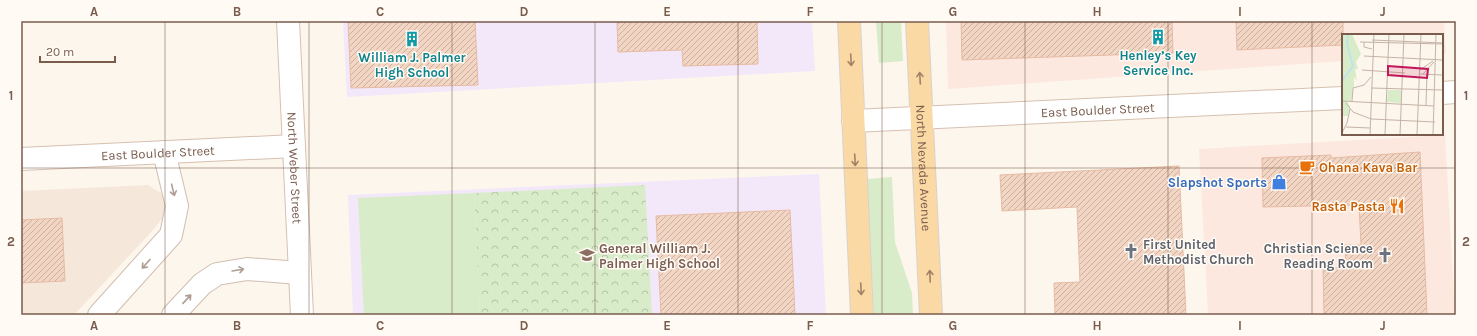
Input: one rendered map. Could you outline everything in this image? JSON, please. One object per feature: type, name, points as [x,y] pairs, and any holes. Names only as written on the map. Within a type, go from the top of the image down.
[{"type":"main road","points":[[849,21],[862,315]]},
{"type":"main road","name":"North Nevada Avenue","points":[[917,21],[931,315]]},
{"type":"street","name":"North Weber Street","points":[[288,21],[302,315]]},
{"type":"street","points":[[1443,93],[1456,92]]},
{"type":"street","name":"East Boulder Street","points":[[853,121],[1342,98]]},
{"type":"street","name":"East Boulder Street","points":[[21,159],[294,146]]},
{"type":"street","points":[[100,315],[171,235],[177,206],[164,152]]},
{"type":"street","points":[[173,315],[202,284],[217,274],[246,269],[300,273]]},
{"type":"shaded area","points":[[343,21],[812,21],[815,71],[347,97]]},
{"type":"shaded area","points":[[946,21],[1444,21],[1446,54],[1443,54],[1443,34],[1342,34],[1342,61],[948,89]]},
{"type":"shaded area","points":[[1445,135],[1455,315],[1208,315],[1199,149]]},
{"type":"shaded area","name":"General William J. Palmer High School","points":[[819,174],[826,315],[353,315],[348,195]]},
{"type":"shaded area","points":[[148,185],[161,193],[168,205],[164,216],[153,230],[74,315],[21,315],[21,191]]},
{"type":"green space","points":[[876,21],[901,21],[903,61],[879,63]]},
{"type":"green space","points":[[892,177],[895,242],[912,293],[913,315],[874,315],[867,179]]},
{"type":"green space","points":[[645,185],[652,315],[480,315],[474,193]]},
{"type":"green space","points":[[474,193],[480,315],[364,315],[358,198]]},
{"type":"building","name":"William J. Palmer High School","points":[[348,21],[475,21],[478,85],[351,88]]},
{"type":"building","points":[[617,21],[757,21],[758,64],[683,66],[682,50],[618,52]]},
{"type":"building","points":[[961,21],[1172,21],[1173,53],[962,60]]},
{"type":"building","points":[[1236,21],[1343,21],[1342,45],[1237,50]]},
{"type":"building","points":[[1420,152],[1427,315],[1324,315],[1323,268],[1346,268],[1345,245],[1361,245],[1359,205],[1263,207],[1262,158],[1331,155],[1331,158]]},
{"type":"building","name":"First United Methodist Church","points":[[1179,166],[1186,315],[1055,315],[1054,283],[1080,282],[1077,207],[1002,211],[1000,175]]},
{"type":"building","points":[[790,210],[795,315],[661,315],[656,216]]},
{"type":"building","points":[[62,218],[65,281],[21,283],[21,220]]},
{"type":"place","name":"Henley’s Key Service Inc.","points":[[1158,37]]},
{"type":"place","name":"William J. Palmer High School","points":[[412,39]]},
{"type":"place","name":"Ohana Kava Bar","points":[[1307,167]]},
{"type":"place","name":"Slapshot Sports","points":[[1279,182]]},
{"type":"place","name":"Rasta Pasta","points":[[1397,206]]},
{"type":"place","name":"First United Methodist Church","points":[[1131,251]]},
{"type":"place","name":"General William J. Palmer High School","points":[[587,255]]},
{"type":"place","name":"Christian Science Reading Room","points":[[1385,255]]}]
